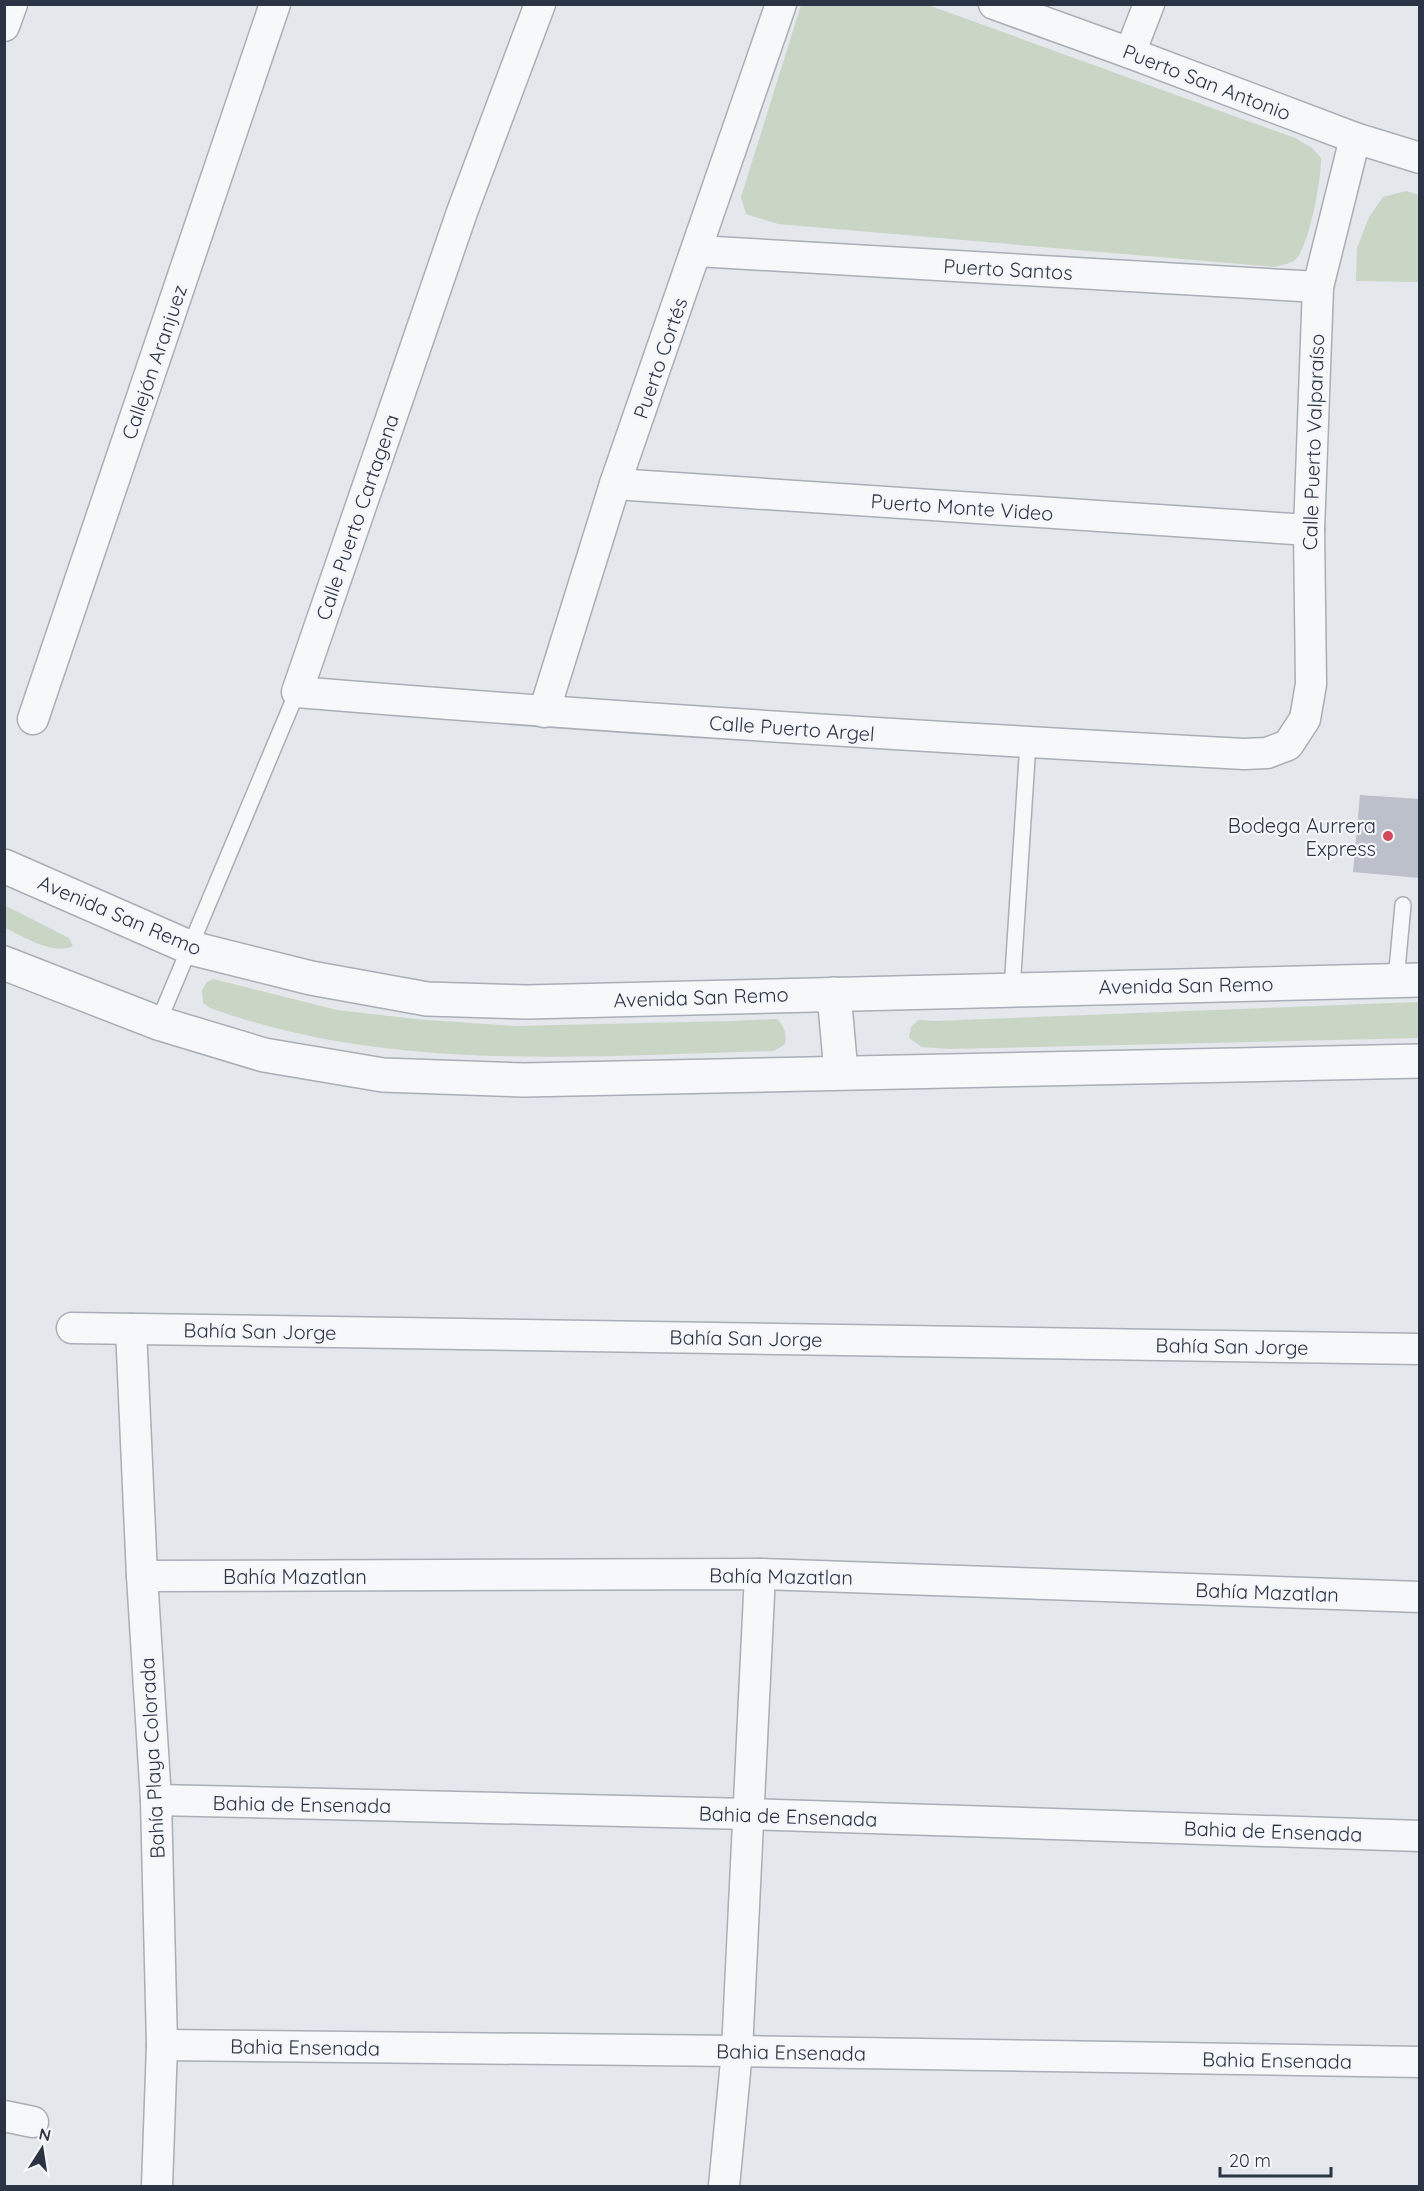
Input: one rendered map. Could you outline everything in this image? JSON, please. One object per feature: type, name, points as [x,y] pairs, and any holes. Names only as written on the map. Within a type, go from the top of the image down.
[{"type":"street","points":[[4,26],[12,4]]},
{"type":"street","name":"Callejón Aranjuez","points":[[33,719],[275,4]]},
{"type":"street","name":"Calle Puerto Cartagena","points":[[297,692],[462,212],[540,4]]},
{"type":"street","name":"Puerto Cortés","points":[[544,712],[615,484],[781,4]]},
{"type":"street","name":"Puerto San Antonio","points":[[994,4],[1355,138],[1419,158]]},
{"type":"street","points":[[1130,53],[1149,4]]},
{"type":"street","name":"Calle Puerto Valparaíso","points":[[1288,745],[1305,719],[1311,684],[1310,530],[1318,286],[1355,138]]},
{"type":"street","name":"Puerto Santos","points":[[697,251],[1318,286]]},
{"type":"street","name":"Puerto Monte Video","points":[[615,484],[1310,530]]},
{"type":"street","name":"Calle Puerto Argel","points":[[297,692],[544,712],[1028,743],[1244,754],[1267,753],[1288,745]]},
{"type":"street","name":"Avenida San Remo","points":[[4,866],[191,948],[311,978],[427,999],[539,1001],[1408,980]]},
{"type":"street","points":[[4,963],[158,1023],[264,1055],[383,1075],[524,1080],[1419,1061]]},
{"type":"street","points":[[834,994],[841,1072]]},
{"type":"street","name":"Bahía San Jorge","points":[[72,1328],[1419,1348]]},
{"type":"street","name":"Bahía Playa Colorada","points":[[131,1329],[142,1576],[156,1800],[162,2045],[157,2187]]},
{"type":"street","points":[[724,2187],[737,2051],[760,1575]]},
{"type":"street","name":"Bahía Mazatlan","points":[[142,1576],[760,1575],[1419,1597]]},
{"type":"street","name":"Bahia de Ensenada","points":[[156,1800],[748,1814],[1419,1836]]},
{"type":"street","name":"Bahia Ensenada","points":[[162,2045],[1419,2062]]},
{"type":"street","points":[[4,2116],[33,2122]]},
{"type":"lane","name":"Calle Puerto Cartagena","points":[[158,1023],[297,692]]},
{"type":"lane","points":[[1012,989],[1028,743]]},
{"type":"lane","points":[[1403,905],[1408,980]]},
{"type":"green space","points":[[801,5],[928,5],[1295,138],[1312,148],[1321,158],[1314,211],[1301,252],[1294,261],[1274,267],[778,224],[746,214],[741,197]]},
{"type":"green space","points":[[1406,191],[1419,195],[1419,282],[1356,281],[1357,248],[1369,217],[1383,197]]},
{"type":"green space","points":[[4,905],[69,938],[73,946],[57,949],[48,947],[5,928]]},
{"type":"green space","points":[[213,979],[337,1010],[415,1019],[515,1026],[777,1019],[784,1030],[786,1040],[785,1044],[774,1051],[632,1056],[489,1056],[418,1051],[348,1043],[278,1029],[210,1008],[203,1003],[202,990],[207,982]]},
{"type":"green space","points":[[1419,1003],[1419,1038],[949,1049],[922,1047],[909,1038],[911,1027],[918,1020]]},
{"type":"building","name":"Bodega Aurrera Express","points":[[1360,795],[1420,799],[1420,878],[1353,872]]},
{"type":"place","name":"Bodega Aurrera Express","points":[[1388,836]]}]
